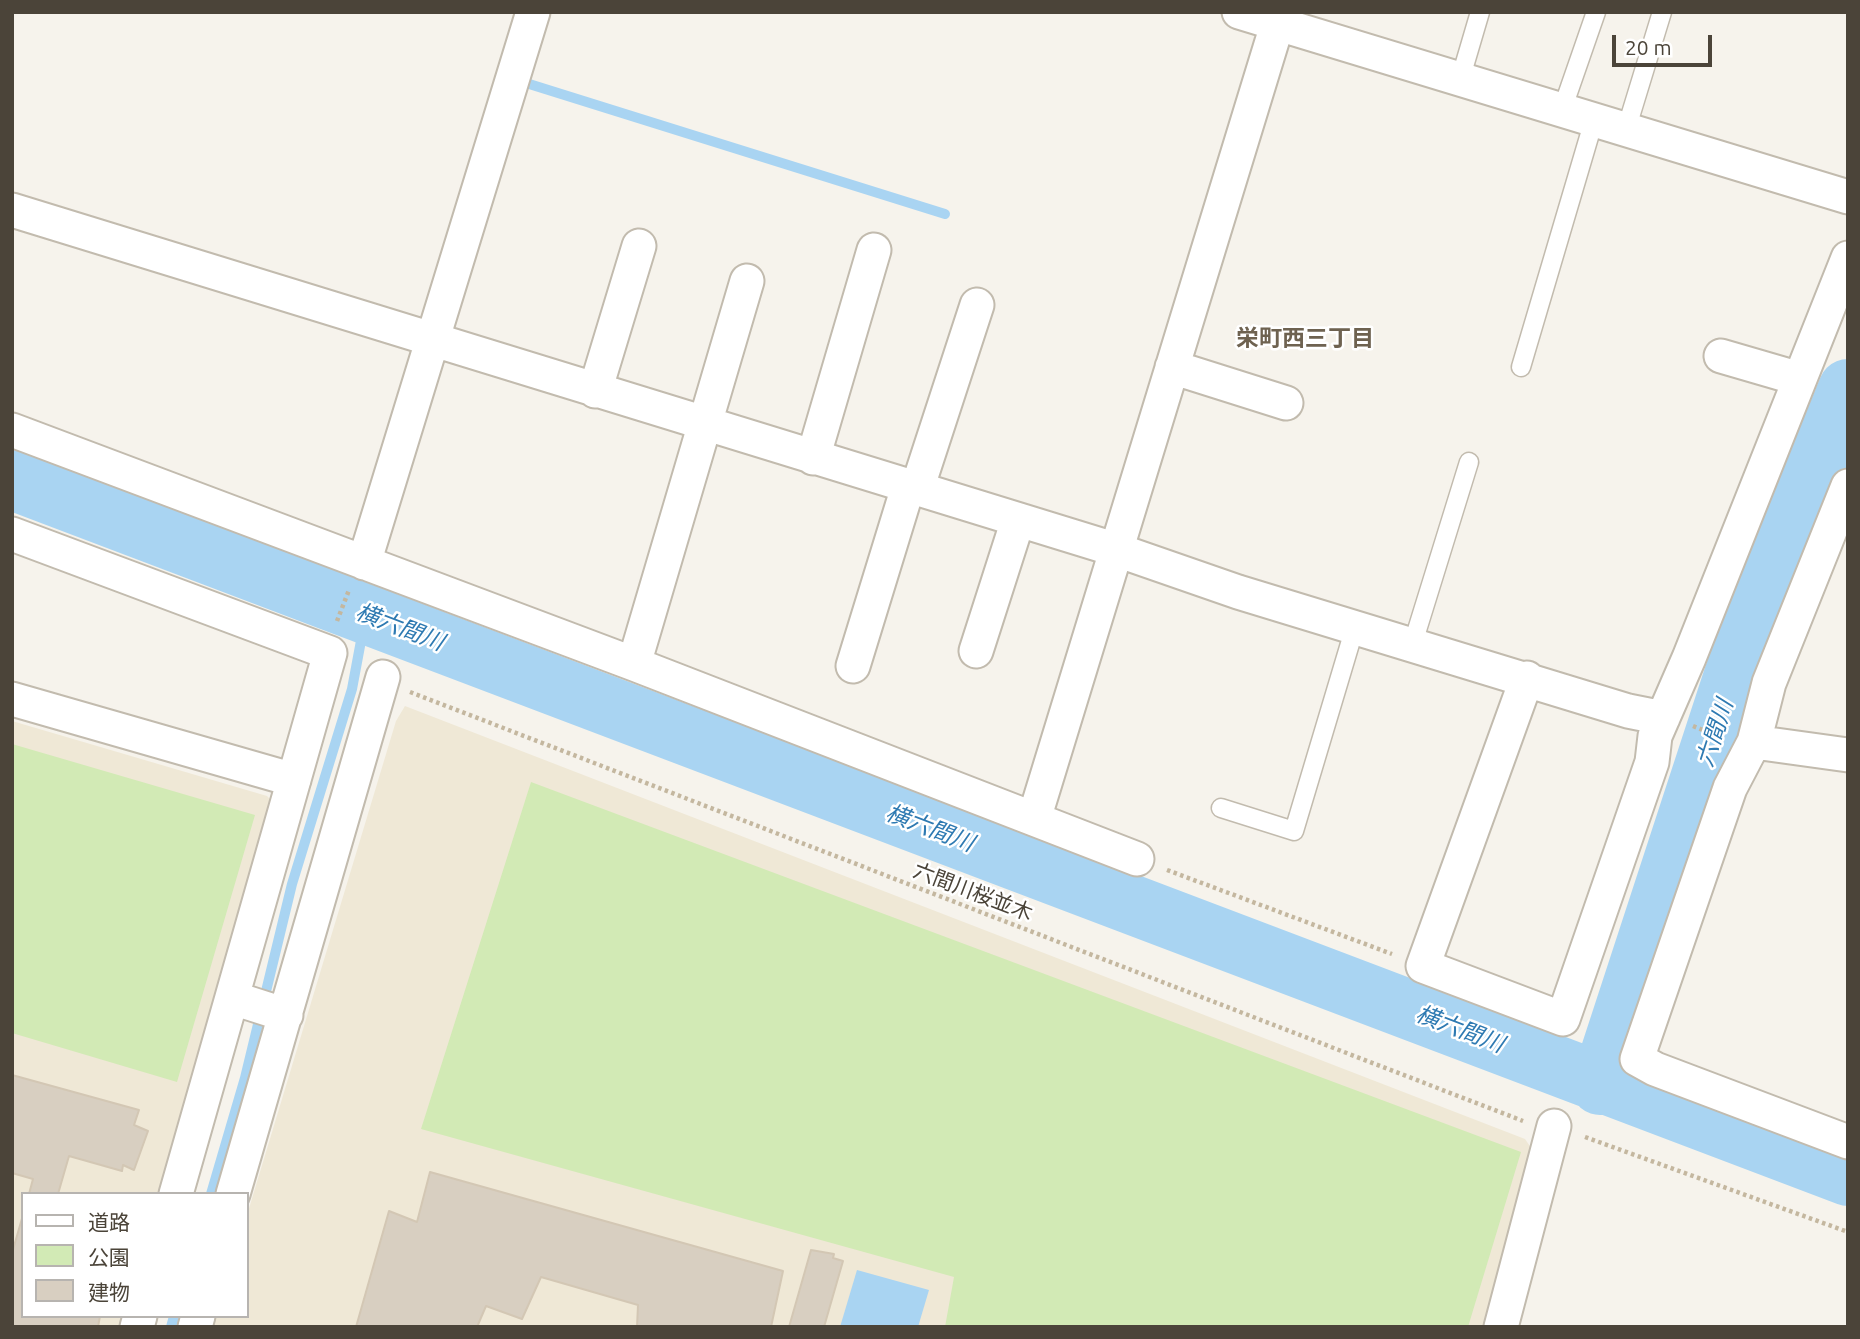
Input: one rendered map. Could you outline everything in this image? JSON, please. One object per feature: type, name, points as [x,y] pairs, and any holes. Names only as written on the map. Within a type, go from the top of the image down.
[{"type":"street","points":[[362,563],[533,12]]},
{"type":"street","points":[[1240,12],[1279,18],[1460,80],[1848,197]]},
{"type":"street","points":[[1034,819],[1279,18]]},
{"type":"street","points":[[12,210],[1117,550],[1238,592],[1413,643],[1628,711],[1676,721]]},
{"type":"street","points":[[595,391],[639,246]]},
{"type":"street","points":[[813,458],[874,250]]},
{"type":"street","points":[[1527,678],[1423,966],[1563,1019],[1652,762],[1655,736],[1676,721],[1800,379],[1848,258]]},
{"type":"street","points":[[634,664],[747,281]]},
{"type":"street","points":[[853,666],[976,305]]},
{"type":"street","points":[[1721,356],[1800,379]]},
{"type":"street","points":[[1172,367],[1286,403]]},
{"type":"street","points":[[12,430],[634,664],[1137,859]]},
{"type":"street","points":[[1848,486],[1777,660],[1740,741],[1730,788],[1637,1059],[1655,1069],[1848,1142]]},
{"type":"street","points":[[976,651],[1018,520]]},
{"type":"street","points":[[12,534],[330,653],[177,1192]]},
{"type":"street","points":[[234,1192],[383,677]]},
{"type":"street","points":[[12,699],[294,780]]},
{"type":"street","points":[[1740,741],[1848,755]]},
{"type":"street","points":[[233,998],[286,1015]]},
{"type":"street","points":[[1500,1327],[1553,1129]]},
{"type":"lane","points":[[1460,80],[1480,12]]},
{"type":"lane","points":[[1562,110],[1596,12]]},
{"type":"lane","points":[[1626,130],[1662,12]]},
{"type":"lane","points":[[1521,368],[1594,120]]},
{"type":"lane","points":[[1413,643],[1469,462]]},
{"type":"lane","points":[[1221,808],[1294,831],[1355,627]]},
{"type":"path","points":[[325,651],[362,563]]},
{"type":"path","name":"六間川桜並木","points":[[383,677],[425,698],[1553,1129]]},
{"type":"path","points":[[1676,721],[1740,741]]},
{"type":"path","points":[[1137,859],[1423,966]]},
{"type":"path","points":[[1609,1146],[1848,1231]]},
{"type":"shaded area","points":[[405,706],[1525,1139],[1534,1152],[1485,1327],[213,1327],[215,1318],[248,1318],[248,1212],[396,721]]},
{"type":"shaded area","points":[[12,721],[267,796],[277,806],[162,1192],[21,1192],[21,1318],[123,1318],[121,1327],[12,1327]]},
{"type":"green space","points":[[12,744],[255,815],[177,1082],[12,1033]]},
{"type":"green space","points":[[531,782],[1521,1152],[1468,1327],[945,1327],[954,1277],[421,1129]]},
{"type":"water","points":[[857,1270],[929,1290],[918,1327],[840,1327]]},
{"type":"building","points":[[12,1075],[139,1110],[134,1125],[148,1131],[134,1170],[123,1165],[122,1171],[69,1156],[59,1192],[30,1192],[33,1179],[12,1173]]},
{"type":"building","points":[[430,1172],[783,1271],[771,1327],[637,1327],[638,1305],[541,1277],[522,1319],[486,1306],[477,1327],[356,1327],[389,1211],[417,1222]]},
{"type":"building","points":[[21,1222],[21,1318],[100,1318],[98,1327],[12,1327],[12,1253]]},
{"type":"building","points":[[811,1250],[834,1254],[833,1258],[843,1261],[824,1327],[789,1327]]},
{"type":"waterway","points":[[526,83],[945,214]]},
{"type":"waterway","name":"六間川","points":[[1600,1085],[1754,614],[1848,389]]},
{"type":"waterway","name":"横六間川","points":[[12,480],[1848,1176]]},
{"type":"waterway","points":[[212,1192],[245,1078],[292,884],[352,689],[366,614]]},
{"type":"waterway","points":[[171,1327],[173,1318]]},
{"type":"district","name":"栄町西三丁目","points":[[1305,338]]}]
